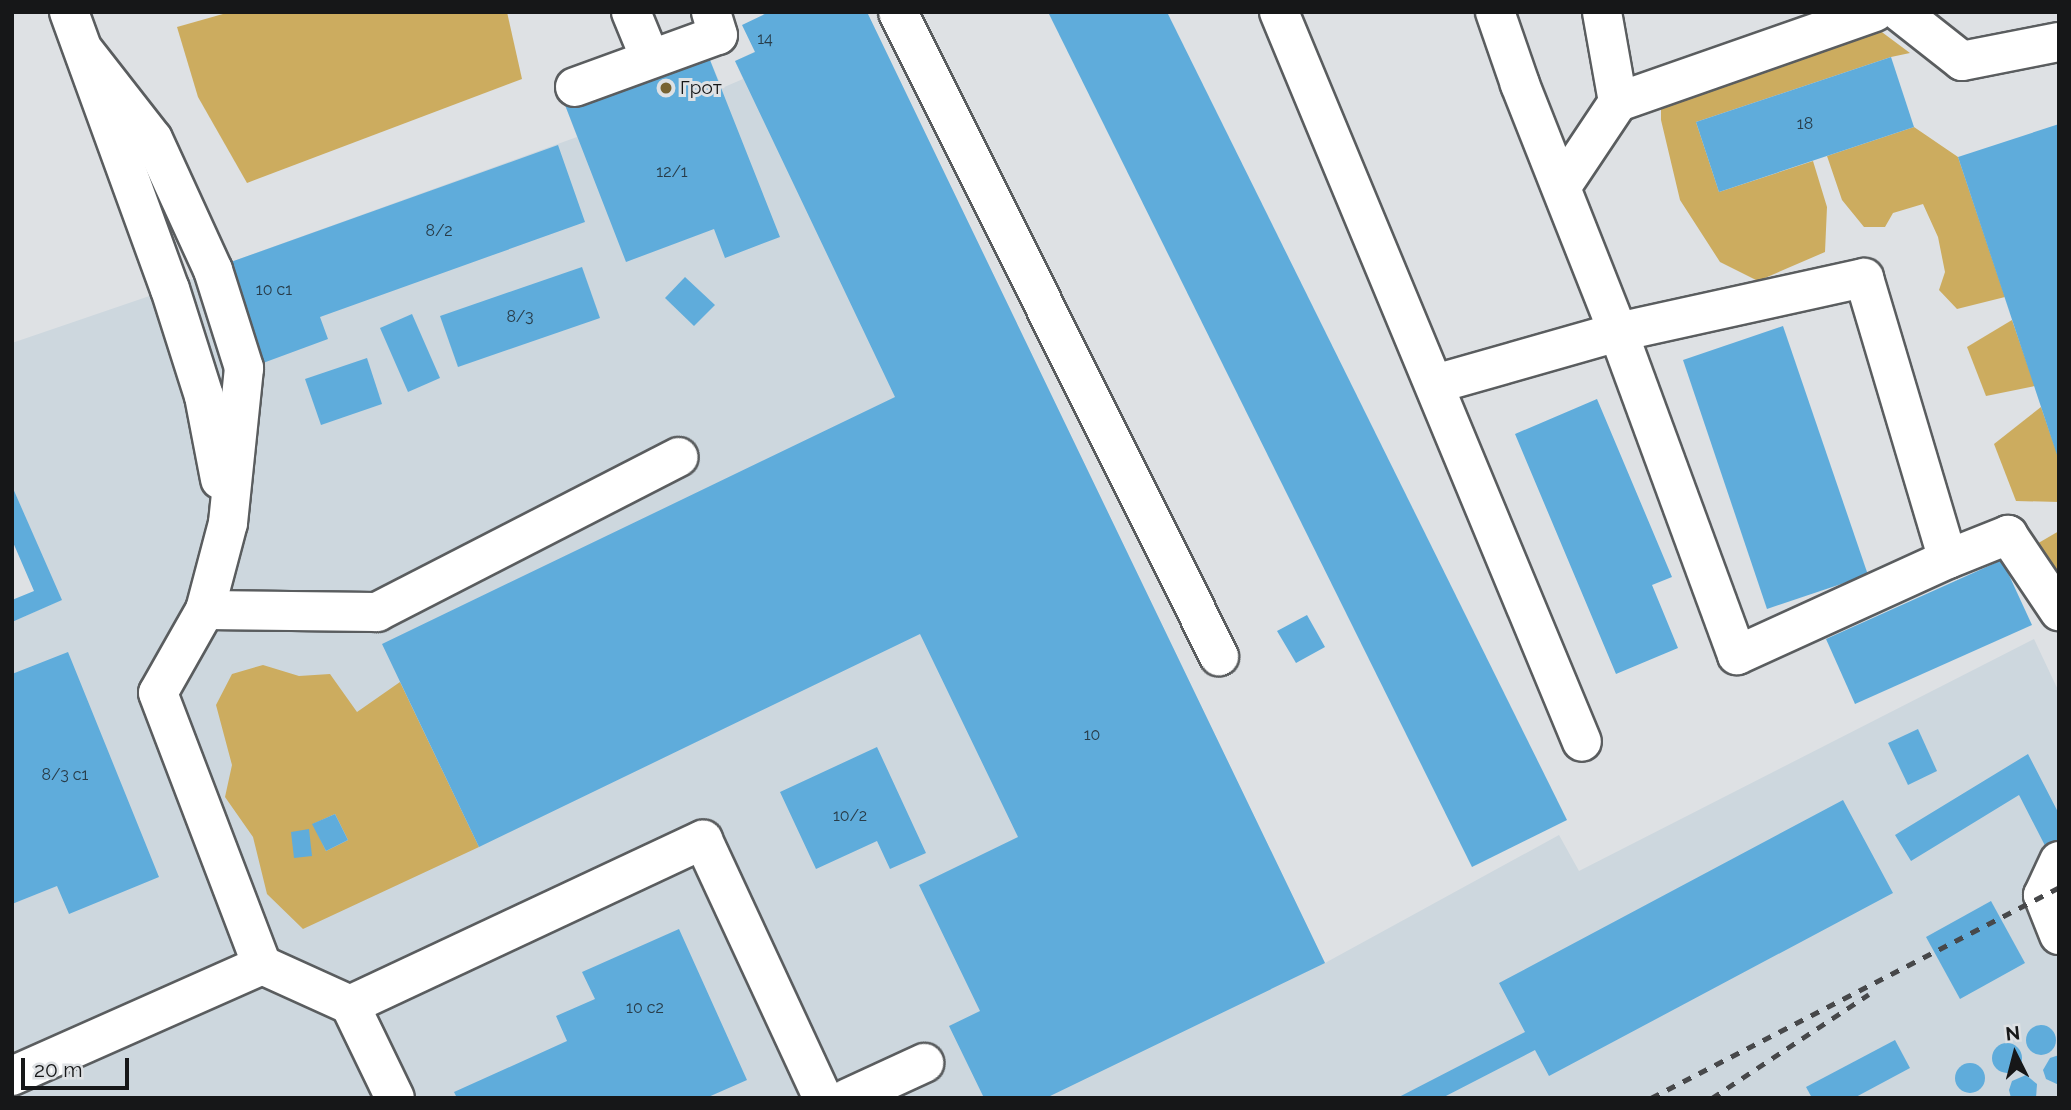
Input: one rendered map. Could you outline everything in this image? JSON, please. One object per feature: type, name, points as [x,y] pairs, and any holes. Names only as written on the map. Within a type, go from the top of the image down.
[{"type":"lane","points":[[69,12],[170,289],[204,396],[228,523],[205,610],[158,693],[262,965],[350,1005],[395,1098]]},
{"type":"lane","points":[[631,12],[650,58]]},
{"type":"lane","points":[[575,87],[718,35],[711,12]]},
{"type":"lane","points":[[898,12],[1219,656]]},
{"type":"lane","points":[[1279,12],[1582,742]]},
{"type":"lane","points":[[1495,12],[1520,84],[1618,332],[1737,655],[1948,559],[2008,535],[2059,611]]},
{"type":"lane","points":[[1602,12],[1618,102]]},
{"type":"lane","points":[[1562,186],[1618,102],[1875,12]]},
{"type":"lane","points":[[1900,12],[1962,61],[2059,42]]},
{"type":"lane","points":[[1435,384],[1618,332],[1864,278],[1948,559]]},
{"type":"lane","points":[[205,610],[377,612],[678,457]]},
{"type":"lane","points":[[350,1005],[703,840],[823,1098]]},
{"type":"lane","points":[[2059,861],[2043,895],[2059,935]]},
{"type":"lane","points":[[12,1076],[262,965]]},
{"type":"lane","points":[[848,1098],[924,1063]]},
{"type":"shaded area","points":[[230,12],[507,12],[522,79],[247,183],[198,97],[177,27]]},
{"type":"shaded area","points":[[838,12],[867,12],[1325,963],[1559,835],[1579,871],[2034,639],[2059,692],[2059,1098],[12,1098],[12,622],[61,600],[12,486],[12,343],[170,289],[228,263],[577,137],[565,105],[706,50],[722,88],[743,79],[735,61]]},
{"type":"shaded area","points":[[1871,24],[1910,53],[1696,122],[1719,192],[1813,161],[1827,207],[1825,252],[1758,281],[1720,262],[1680,200],[1661,120],[1661,97]]},
{"type":"shaded area","points":[[1914,127],[1958,157],[2005,297],[1957,309],[1939,290],[1945,272],[1938,237],[1923,204],[1893,213],[1885,227],[1864,227],[1842,200],[1827,156]]},
{"type":"shaded area","points":[[2012,320],[2035,386],[1986,396],[1967,347]]},
{"type":"shaded area","points":[[2041,407],[2059,459],[2059,502],[2016,501],[1994,444]]},
{"type":"shaded area","points":[[2059,531],[2059,581],[2035,545]]},
{"type":"shaded area","points":[[263,665],[299,676],[330,674],[357,712],[400,682],[479,847],[303,929],[267,894],[253,837],[225,797],[232,765],[216,705],[232,674]],"holes":[[[335,814],[348,840],[326,851],[313,824]]]},
{"type":"building","points":[[769,12],[867,12],[1325,963],[1046,1098],[984,1098],[949,1026],[980,1011],[919,885],[1018,837],[920,634],[479,847],[382,644],[895,397],[735,61],[755,52],[742,25]]},
{"type":"building","points":[[1048,12],[1167,12],[1567,820],[1472,867]]},
{"type":"building","points":[[706,50],[780,237],[725,258],[714,229],[626,262],[565,105]]},
{"type":"building","points":[[1891,57],[1914,127],[1719,192],[1696,122]]},
{"type":"building","points":[[2059,124],[2059,457],[2058,458],[1958,157]]},
{"type":"building","points":[[558,145],[585,222],[320,317],[328,339],[263,363],[228,263]]},
{"type":"building","points":[[582,267],[600,318],[458,367],[440,316]]},
{"type":"building","points":[[685,277],[715,305],[694,326],[665,298]]},
{"type":"building","points":[[412,314],[440,378],[408,392],[380,328]]},
{"type":"building","points":[[1783,326],[1868,575],[1767,609],[1683,360]]},
{"type":"building","points":[[367,358],[382,404],[321,425],[305,379]]},
{"type":"building","points":[[1597,399],[1672,577],[1652,585],[1678,648],[1616,674],[1515,434]]},
{"type":"building","points":[[12,486],[62,600],[12,622],[12,600],[34,591],[12,540]]},
{"type":"building","points":[[2002,560],[2032,625],[1855,704],[1826,639]]},
{"type":"building","points":[[1307,615],[1325,647],[1296,663],[1277,631]]},
{"type":"building","points":[[68,652],[159,877],[69,914],[57,886],[12,904],[12,674]]},
{"type":"building","points":[[1918,729],[1937,771],[1908,785],[1888,743]]},
{"type":"building","points":[[877,747],[926,853],[890,869],[877,841],[816,869],[780,792]]},
{"type":"building","points":[[2028,754],[2059,814],[2059,873],[2019,795],[1911,861],[1895,835]]},
{"type":"building","points":[[1843,800],[1893,893],[1549,1076],[1535,1050],[1442,1098],[1397,1098],[1525,1032],[1499,983]]},
{"type":"building","points":[[335,814],[348,840],[326,851],[312,824]]},
{"type":"building","points":[[309,829],[312,856],[294,858],[291,832]]},
{"type":"building","points":[[1991,901],[2025,963],[1960,999],[1926,937]]},
{"type":"building","points":[[679,929],[747,1080],[706,1098],[457,1098],[454,1092],[567,1041],[556,1016],[595,999],[582,972]]},
{"type":"building","points":[[2041,1025],[2047,1026],[2055,1034],[2055,1046],[2047,1054],[2041,1055],[2035,1054],[2027,1046],[2026,1040],[2027,1034],[2035,1026]]},
{"type":"building","points":[[1895,1040],[1910,1068],[1854,1098],[1812,1098],[1806,1087]]},
{"type":"building","points":[[2007,1043],[2013,1044],[2021,1052],[2021,1064],[2013,1072],[2007,1073],[2001,1072],[1993,1064],[1992,1058],[1993,1052],[2001,1044]]},
{"type":"building","points":[[2059,1055],[2059,1085],[2046,1079],[2043,1070],[2050,1058]]},
{"type":"building","points":[[1970,1063],[1976,1064],[1984,1072],[1984,1084],[1976,1092],[1970,1093],[1964,1092],[1956,1084],[1955,1078],[1956,1072],[1964,1064]]},
{"type":"building","points":[[2026,1075],[2037,1084],[2036,1098],[2011,1098],[2009,1090],[2012,1081]]},
{"type":"railway","points":[[1651,1098],[2059,887]]},
{"type":"railway","points":[[1712,1098],[1869,994]]},
{"type":"place","name":"Грот","points":[[666,88]]}]
